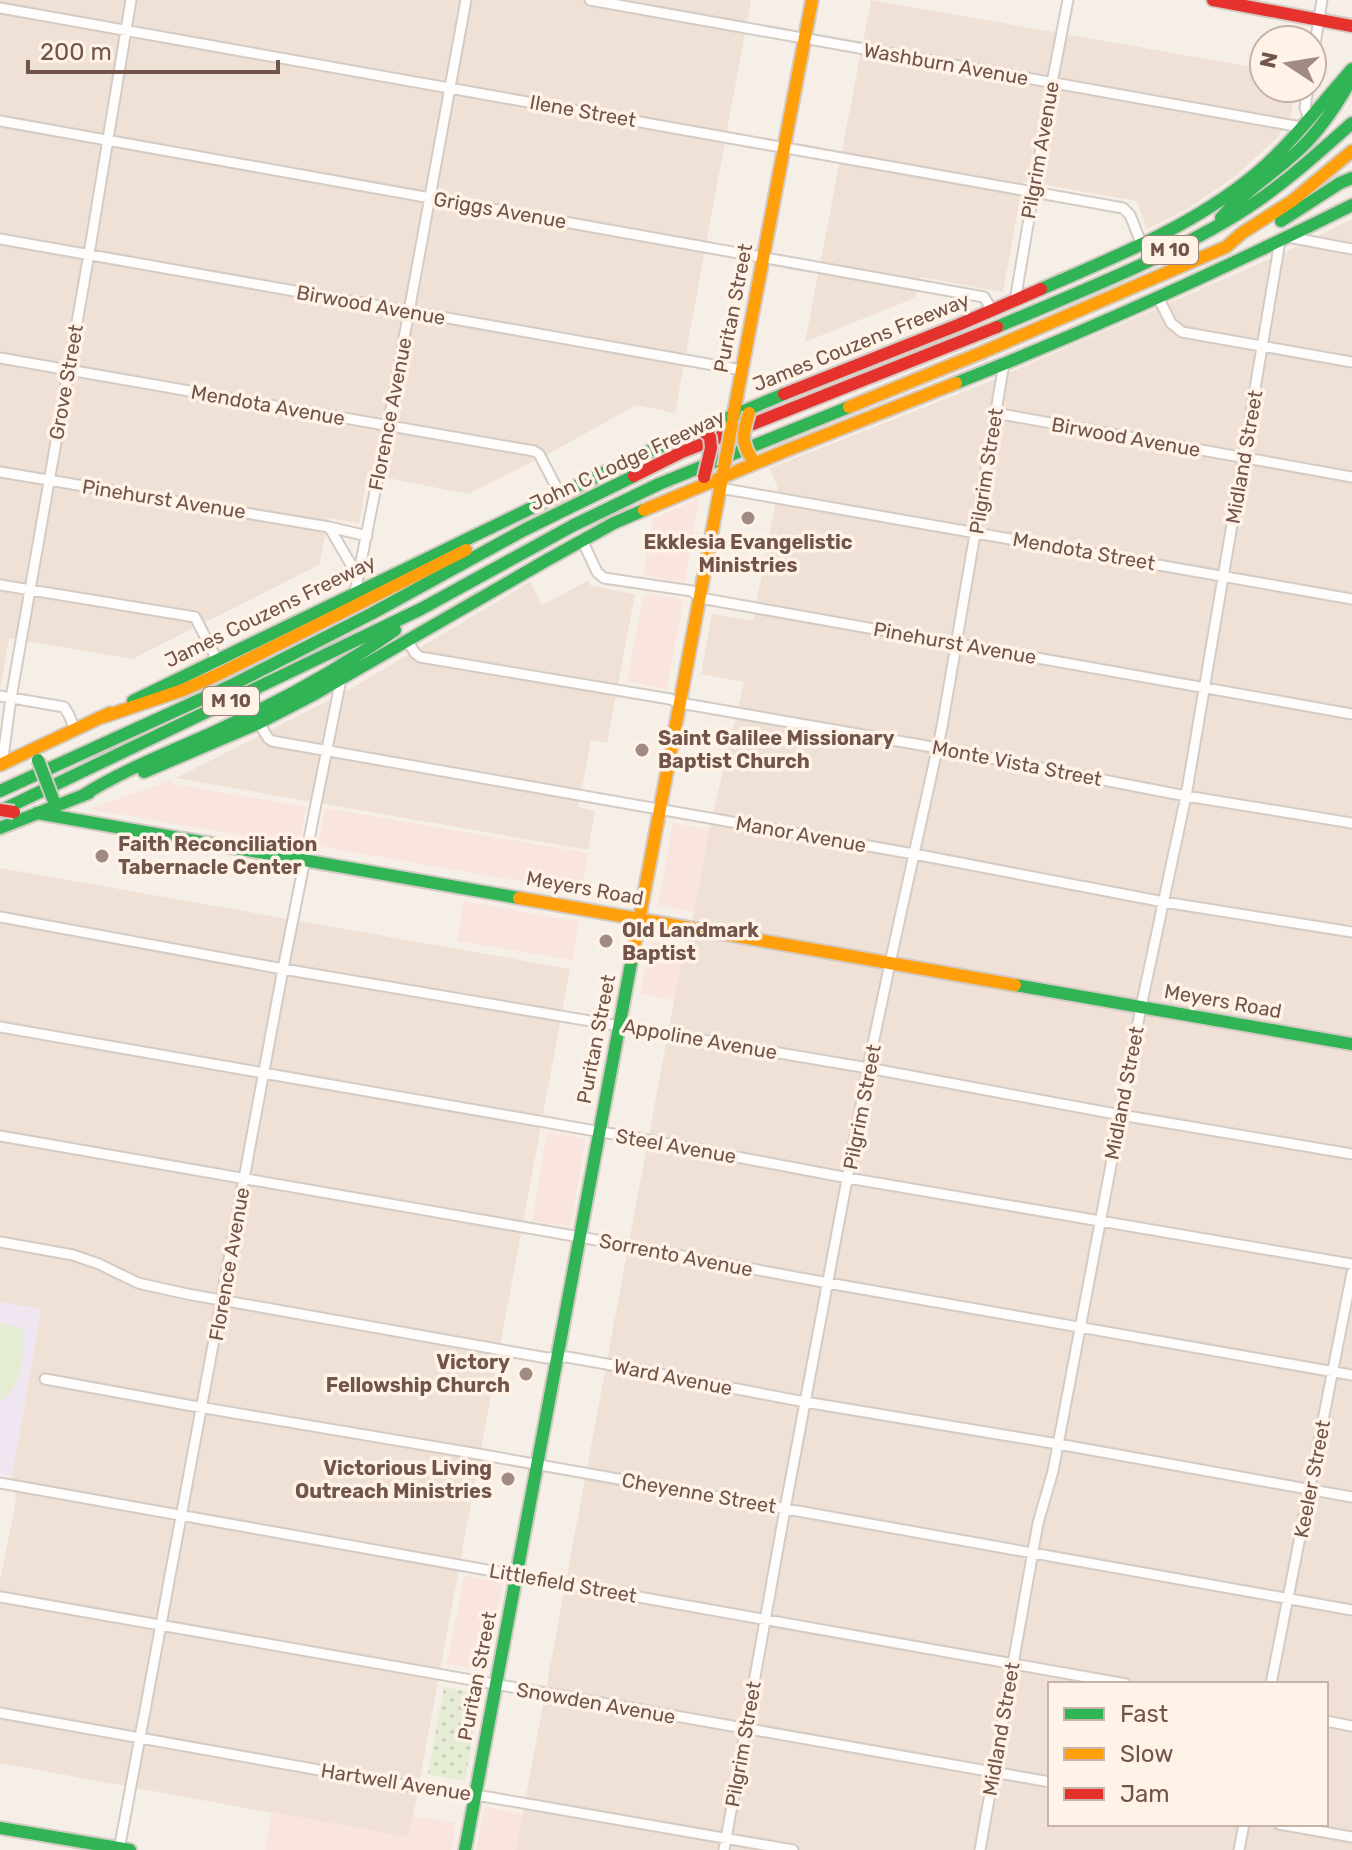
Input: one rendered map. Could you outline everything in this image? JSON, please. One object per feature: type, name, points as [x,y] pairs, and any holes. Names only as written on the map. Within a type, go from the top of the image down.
[{"type":"main road","name":"Puritan Street","points":[[465,1850],[812,0]]},
{"type":"main road","points":[[1213,0],[1352,26]]},
{"type":"main road","name":"James Couzens Freeway","points":[[1,764],[35,755],[75,730],[645,453],[733,420],[754,408],[1015,301],[1176,228],[1223,199],[1276,155],[1352,69]]},
{"type":"main road","points":[[1215,226],[1231,205],[1295,154],[1326,120],[1352,78]]},
{"type":"main road","name":"John C Lodge Freeway","points":[[0,791],[232,685],[371,614],[524,530],[682,452],[966,341],[1124,272],[1233,217],[1307,164],[1352,123]]},
{"type":"main road","name":"John C Lodge Freeway","points":[[0,810],[421,609],[574,525],[659,484],[983,352],[1226,247],[1292,201],[1352,151]]},
{"type":"main road","points":[[1226,247],[1285,219],[1352,178]]},
{"type":"main road","points":[[0,828],[38,813],[55,802],[82,796],[170,762],[259,723],[614,523],[1004,364],[1158,297],[1352,205]]},
{"type":"main road","points":[[754,408],[744,437],[746,451],[751,457],[765,459]]},
{"type":"main road","points":[[674,497],[698,484],[704,477],[711,448],[710,437],[701,430]]},
{"type":"main road","points":[[103,717],[217,675],[470,548],[498,535],[524,530]]},
{"type":"main road","points":[[82,796],[104,782],[302,689],[373,646],[421,609]]},
{"type":"main road","points":[[35,755],[55,802]]},
{"type":"main road","name":"Meyers Road","points":[[0,810],[38,813],[1352,1044]]},
{"type":"main road","points":[[0,1828],[123,1849]]},
{"type":"street","name":"Grove Street","points":[[1,764],[131,0]]},
{"type":"street","name":"Florence Avenue","points":[[355,592],[466,0]]},
{"type":"street","name":"Washburn Avenue","points":[[590,0],[1052,83],[1305,123]]},
{"type":"street","name":"Pilgrim Avenue","points":[[1015,301],[1068,0]]},
{"type":"street","points":[[1318,24],[1322,0]]},
{"type":"street","name":"Ilene Street","points":[[0,8],[1123,208],[1130,215],[1142,245]]},
{"type":"street","points":[[1305,123],[1306,104]]},
{"type":"street","name":"Griggs Avenue","points":[[0,121],[984,297],[992,310]]},
{"type":"street","name":"Birwood Avenue","points":[[0,239],[742,370]]},
{"type":"street","points":[[1284,239],[1352,249]]},
{"type":"street","name":"Midland Street","points":[[980,1850],[1038,1523],[1053,1471],[1141,1007],[1186,796],[1284,239]]},
{"type":"street","points":[[1158,297],[1171,323],[1182,332],[1352,362]]},
{"type":"street","name":"Mendota Avenue","points":[[0,358],[537,452],[560,494]]},
{"type":"street","name":"Pilgrim Street","points":[[724,1850],[868,1068],[938,748],[1004,364]]},
{"type":"street","name":"Birwood Avenue","points":[[995,413],[1352,477]]},
{"type":"street","name":"Pinehurst Avenue","points":[[0,472],[367,536]]},
{"type":"street","name":"Mendota Street","points":[[722,478],[975,532],[1352,599]]},
{"type":"street","points":[[329,527],[353,568],[360,570]]},
{"type":"street","name":"Pinehurst Avenue","points":[[582,540],[601,576],[692,591],[700,598],[1352,714]]},
{"type":"street","points":[[0,585],[195,617],[217,660]]},
{"type":"street","name":"Monte Vista Street","points":[[407,640],[420,657],[670,699],[1186,796],[1352,823]]},
{"type":"street","name":"Florence Avenue","points":[[123,1849],[140,1738],[201,1407],[341,679]]},
{"type":"street","points":[[0,696],[64,707],[75,730]]},
{"type":"street","name":"Manor Avenue","points":[[259,723],[272,741],[914,854],[1164,902],[1352,932]]},
{"type":"street","name":"Appoline Avenue","points":[[0,917],[1352,1154]]},
{"type":"street","name":"Steel Avenue","points":[[0,1027],[1352,1264]]},
{"type":"street","name":"Sorrento Avenue","points":[[0,1136],[1352,1375]]},
{"type":"street","name":"Ward Avenue","points":[[0,1242],[73,1255],[138,1283],[223,1300],[557,1358],[567,1357],[805,1402],[1352,1497]]},
{"type":"street","name":"Keeler Street","points":[[1271,1682],[1352,1273]]},
{"type":"street","name":"Cheyenne Street","points":[[45,1379],[1352,1610]]},
{"type":"street","name":"Littlefield Street","points":[[0,1483],[1115,1682]]},
{"type":"street","name":"Snowden Avenue","points":[[1,1597],[1048,1782]]},
{"type":"street","name":"Hartwell Avenue","points":[[0,1713],[420,1788],[793,1850]]},
{"type":"street","points":[[1328,1721],[1352,1726]]},
{"type":"street","points":[[1239,1850],[1244,1826]]},
{"type":"street","points":[[1290,1826],[1352,1837]]},
{"type":"shaded area","points":[[0,0],[751,0],[675,413],[636,405],[468,494],[368,474],[359,523],[329,518],[319,565],[132,659],[9,638],[0,689]]},
{"type":"shaded area","points":[[871,0],[1248,66],[1248,104],[1293,104],[1291,114],[1278,137],[1234,177],[1189,208],[1147,229],[1137,201],[1023,181],[1003,292],[920,277],[915,298],[805,342]]},
{"type":"shaded area","points":[[1352,219],[1352,1850],[516,1850],[684,947],[744,682],[701,674],[712,614],[753,621],[778,489],[770,468],[986,383],[1288,251]]},
{"type":"shaded area","points":[[699,498],[685,583],[643,575],[653,519]]},
{"type":"shaded area","points":[[588,581],[591,586],[635,594],[607,743],[591,740],[578,807],[595,811],[588,850],[176,778],[347,691],[530,582],[542,605]]},
{"type":"shaded area","points":[[644,593],[683,600],[667,689],[627,681]]},
{"type":"shaded area","points":[[169,781],[306,807],[299,845],[89,809]]},
{"type":"shaded area","points":[[325,808],[588,853],[582,892],[318,846]]},
{"type":"shaded area","points":[[673,823],[709,830],[694,912],[658,905]]},
{"type":"shaded area","points":[[0,868],[570,969],[409,1838],[0,1763],[0,1581],[16,1501],[12,1476],[41,1310],[0,1302]]},
{"type":"shaded area","points":[[464,901],[579,922],[572,960],[457,941]]},
{"type":"shaded area","points":[[650,941],[684,947],[674,1000],[640,994]]},
{"type":"shaded area","points":[[547,1132],[586,1139],[570,1227],[532,1221]]},
{"type":"shaded area","points":[[0,1302],[41,1309],[12,1476],[0,1474]]},
{"type":"shaded area","points":[[464,1576],[503,1583],[486,1672],[447,1664]]},
{"type":"shaded area","points":[[485,1807],[523,1814],[516,1850],[476,1850]]},
{"type":"shaded area","points":[[272,1812],[408,1837],[412,1816],[456,1823],[451,1850],[265,1850]]},
{"type":"green space","points":[[0,1323],[24,1328],[23,1358],[18,1378],[0,1401]]},
{"type":"green space","points":[[444,1687],[481,1694],[465,1781],[428,1774]]},
{"type":"traffic: fast","points":[[1041,289],[1150,240],[1228,195],[1279,152],[1352,69]]},
{"type":"traffic: fast","points":[[1221,218],[1309,140],[1352,78]]},
{"type":"traffic: fast","points":[[997,327],[1145,263],[1231,218],[1279,185],[1352,123]]},
{"type":"traffic: fast","points":[[1281,221],[1352,178]]},
{"type":"traffic: fast","points":[[956,383],[1156,298],[1352,205]]},
{"type":"traffic: fast","points":[[133,701],[645,453],[784,394]]},
{"type":"traffic: fast","points":[[0,811],[421,609],[574,525],[659,484],[849,407]]},
{"type":"traffic: fast","points":[[0,791],[232,685],[371,614],[524,530],[634,476]]},
{"type":"traffic: fast","points":[[144,772],[259,723],[311,696],[547,560],[644,510]]},
{"type":"traffic: fast","points":[[82,796],[130,770],[284,698],[395,630]]},
{"type":"traffic: fast","points":[[38,760],[53,799]]},
{"type":"traffic: fast","points":[[0,828],[89,793]]},
{"type":"traffic: fast","points":[[37,813],[519,898]]},
{"type":"traffic: fast","points":[[465,1850],[632,958]]},
{"type":"traffic: fast","points":[[1015,985],[1352,1044]]},
{"type":"traffic: fast","points":[[0,1828],[130,1850]]},
{"type":"traffic: slow","points":[[733,417],[812,0]]},
{"type":"traffic: slow","points":[[849,407],[1226,247],[1292,201],[1352,151]]},
{"type":"traffic: slow","points":[[644,510],[956,383]]},
{"type":"traffic: slow","points":[[749,413],[744,441],[751,457]]},
{"type":"traffic: slow","points":[[724,467],[732,424]]},
{"type":"traffic: slow","points":[[632,958],[723,473]]},
{"type":"traffic: slow","points":[[103,717],[217,675],[466,550]]},
{"type":"traffic: slow","points":[[0,765],[110,713]]},
{"type":"traffic: slow","points":[[519,898],[1015,985]]},
{"type":"traffic: jam","points":[[1213,0],[1352,26]]},
{"type":"traffic: jam","points":[[784,394],[1041,289]]},
{"type":"traffic: jam","points":[[634,476],[682,452],[997,327]]},
{"type":"traffic: jam","points":[[703,431],[710,437],[711,448],[704,477]]},
{"type":"traffic: jam","points":[[0,810],[14,812]]},
{"type":"place","name":"Ekklesia Evangelistic Ministries","points":[[748,518]]},
{"type":"place","name":"Saint Galilee Missionary Baptist Church","points":[[642,750]]},
{"type":"place","name":"Faith Reconciliation Tabernacle Center","points":[[102,856]]},
{"type":"place","name":"Old Landmark Baptist","points":[[606,941]]},
{"type":"place","name":"Victory Fellowship Church","points":[[526,1374]]},
{"type":"place","name":"Victorious Living Outreach Ministries","points":[[508,1479]]}]
